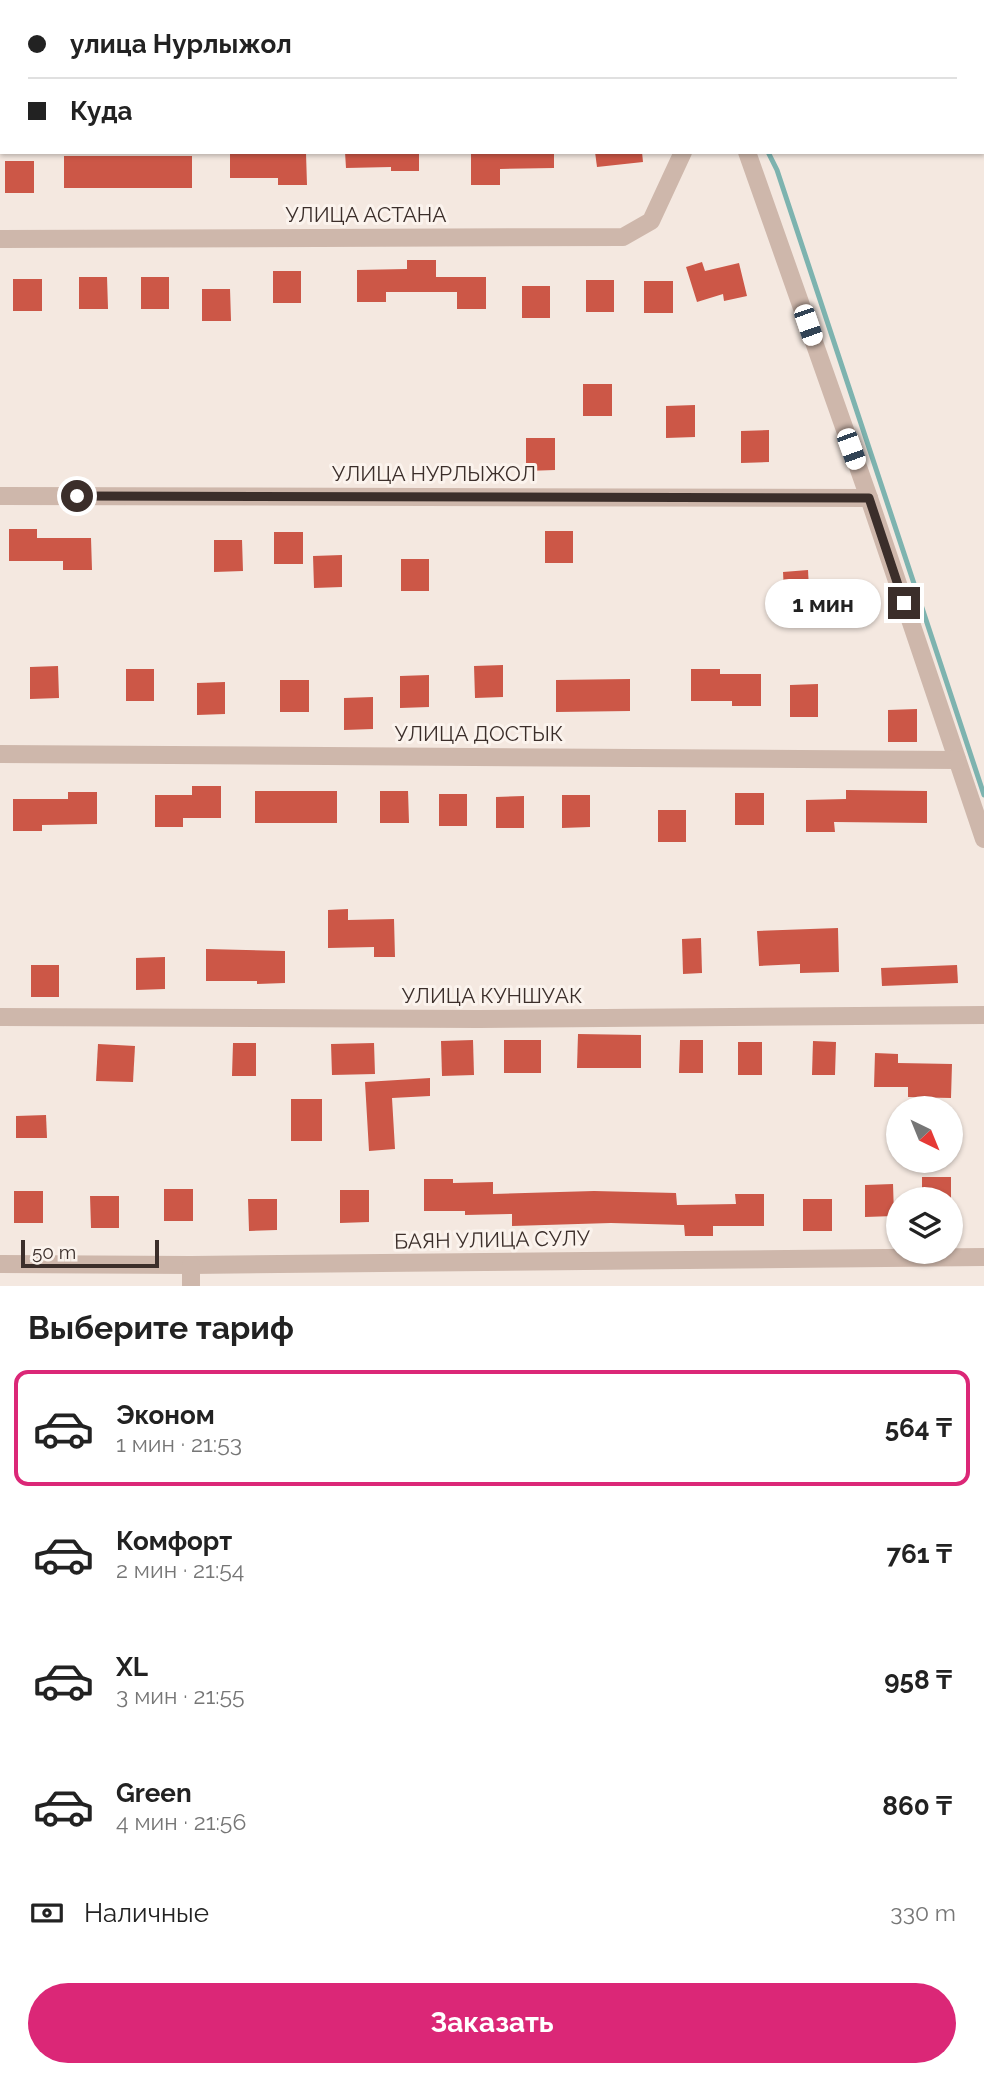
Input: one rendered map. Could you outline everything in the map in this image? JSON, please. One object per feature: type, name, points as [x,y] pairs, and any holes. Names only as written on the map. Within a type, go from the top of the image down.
[{"type":"street","name":"УЛИЦА АСТАНА","points":[[0,239],[623,237],[651,221],[682,154]]},
{"type":"street","points":[[748,154],[869,498],[984,839]]},
{"type":"street","name":"УЛИЦА НУРЛЫЖОЛ","points":[[0,496],[869,498]]},
{"type":"street","name":"УЛИЦА ДОСТЫК","points":[[0,754],[957,760]]},
{"type":"street","name":"УЛИЦА КУНШУАК","points":[[0,1017],[480,1019],[984,1015]]},
{"type":"street","name":"БАЯН УЛИЦА СУЛУ","points":[[0,1264],[191,1265],[984,1257]]},
{"type":"street","points":[[191,1265],[191,1286]]},
{"type":"building","points":[[230,154],[306,154],[307,185],[278,185],[278,178],[230,178]]},
{"type":"building","points":[[345,154],[419,154],[419,171],[391,171],[391,167],[346,168]]},
{"type":"building","points":[[471,154],[554,154],[554,168],[500,169],[500,185],[471,185]]},
{"type":"building","points":[[595,154],[642,154],[643,162],[597,167]]},
{"type":"building","points":[[64,156],[192,156],[192,188],[64,188]]},
{"type":"building","points":[[5,161],[34,161],[34,193],[5,193]]},
{"type":"building","points":[[407,260],[436,260],[436,277],[486,277],[486,309],[457,309],[457,292],[386,292],[386,302],[357,302],[357,270],[407,269]]},
{"type":"building","points":[[702,262],[705,271],[739,263],[747,296],[724,301],[723,294],[697,302],[686,267]]},
{"type":"building","points":[[273,271],[301,271],[301,303],[273,303]]},
{"type":"building","points":[[79,277],[107,277],[108,309],[79,309]]},
{"type":"building","points":[[141,277],[169,277],[169,309],[141,309]]},
{"type":"building","points":[[13,279],[42,279],[42,311],[13,311]]},
{"type":"building","points":[[586,280],[614,280],[614,312],[586,312]]},
{"type":"building","points":[[644,281],[673,281],[673,313],[644,313]]},
{"type":"building","points":[[522,286],[550,286],[550,318],[522,318]]},
{"type":"building","points":[[202,289],[230,289],[231,321],[202,321]]},
{"type":"building","points":[[583,384],[612,384],[612,416],[583,416]]},
{"type":"building","points":[[695,405],[695,437],[666,438],[666,406]]},
{"type":"building","points":[[769,430],[769,462],[741,463],[741,431]]},
{"type":"building","points":[[526,438],[555,438],[555,470],[526,471]]},
{"type":"building","points":[[9,529],[37,529],[37,538],[91,538],[92,570],[63,570],[63,561],[9,561]]},
{"type":"building","points":[[545,531],[573,531],[573,563],[545,563]]},
{"type":"building","points":[[274,532],[303,532],[303,564],[274,564]]},
{"type":"building","points":[[214,540],[242,540],[243,571],[214,572]]},
{"type":"building","points":[[342,555],[342,587],[314,588],[313,556]]},
{"type":"building","points":[[401,559],[429,559],[429,591],[401,591]]},
{"type":"building","points":[[808,570],[810,607],[785,609],[783,572]]},
{"type":"building","points":[[503,665],[503,697],[475,698],[474,666]]},
{"type":"building","points":[[58,666],[59,698],[30,699],[30,667]]},
{"type":"building","points":[[126,669],[154,669],[154,701],[126,701]]},
{"type":"building","points":[[691,669],[720,669],[720,674],[761,674],[761,706],[732,706],[732,701],[691,701]]},
{"type":"building","points":[[429,675],[429,707],[400,708],[400,676]]},
{"type":"building","points":[[630,679],[630,711],[556,712],[556,680]]},
{"type":"building","points":[[280,680],[309,680],[309,712],[280,712]]},
{"type":"building","points":[[225,682],[225,714],[197,715],[197,683]]},
{"type":"building","points":[[818,684],[818,717],[790,717],[790,685]]},
{"type":"building","points":[[373,697],[373,729],[344,730],[344,698]]},
{"type":"building","points":[[917,709],[917,742],[888,742],[888,710]]},
{"type":"building","points":[[192,786],[221,786],[221,818],[183,818],[183,827],[155,827],[155,795],[192,795]]},
{"type":"building","points":[[846,790],[927,791],[927,823],[834,822],[835,832],[806,832],[806,800],[846,799]]},
{"type":"building","points":[[255,791],[337,791],[337,823],[255,823]]},
{"type":"building","points":[[380,791],[408,791],[409,823],[380,823]]},
{"type":"building","points":[[68,792],[97,792],[97,824],[42,825],[42,831],[13,831],[13,799],[68,799]]},
{"type":"building","points":[[735,793],[764,793],[764,825],[735,825]]},
{"type":"building","points":[[439,794],[467,794],[467,826],[439,826]]},
{"type":"building","points":[[562,795],[590,795],[590,827],[562,828]]},
{"type":"building","points":[[524,796],[524,828],[496,828],[496,797]]},
{"type":"building","points":[[658,810],[686,810],[686,842],[658,842]]},
{"type":"building","points":[[348,909],[348,920],[394,919],[395,957],[374,957],[374,947],[328,948],[328,910]]},
{"type":"building","points":[[838,928],[839,972],[800,973],[800,964],[759,966],[757,931]]},
{"type":"building","points":[[701,938],[702,973],[683,974],[682,939]]},
{"type":"building","points":[[206,949],[285,951],[285,983],[206,981]]},
{"type":"building","points":[[165,957],[165,989],[136,990],[136,958]]},
{"type":"building","points":[[31,965],[59,965],[59,997],[31,997]]},
{"type":"building","points":[[957,965],[958,983],[882,986],[881,968]]},
{"type":"building","points":[[578,1034],[641,1035],[641,1068],[577,1068]]},
{"type":"building","points":[[473,1040],[474,1075],[442,1076],[441,1041]]},
{"type":"building","points":[[504,1040],[541,1040],[541,1073],[504,1073]]},
{"type":"building","points":[[680,1040],[703,1040],[703,1073],[679,1073]]},
{"type":"building","points":[[813,1041],[836,1042],[835,1075],[812,1075]]},
{"type":"building","points":[[738,1042],[762,1042],[762,1075],[738,1075]]},
{"type":"building","points":[[233,1043],[256,1043],[256,1076],[232,1076]]},
{"type":"building","points":[[374,1043],[375,1074],[332,1075],[331,1044]]},
{"type":"building","points":[[98,1044],[135,1046],[133,1082],[96,1081]]},
{"type":"building","points":[[875,1053],[898,1054],[898,1063],[952,1064],[951,1096],[908,1096],[908,1087],[874,1087]]},
{"type":"building","points":[[430,1078],[430,1096],[392,1098],[395,1149],[369,1151],[365,1082]]},
{"type":"building","points":[[291,1099],[322,1099],[322,1141],[291,1141]]},
{"type":"building","points":[[46,1115],[47,1138],[16,1138],[16,1116]]},
{"type":"building","points":[[922,1177],[951,1177],[951,1187],[922,1187]]},
{"type":"building","points":[[424,1179],[453,1179],[453,1183],[493,1182],[493,1194],[594,1191],[676,1193],[677,1205],[736,1204],[735,1194],[764,1194],[764,1226],[713,1226],[713,1236],[685,1236],[684,1225],[611,1223],[512,1226],[512,1214],[465,1215],[465,1211],[424,1211]]},
{"type":"building","points":[[893,1184],[893,1187],[886,1187],[886,1216],[865,1217],[865,1185]]},
{"type":"building","points":[[164,1189],[193,1189],[193,1221],[164,1221]]},
{"type":"building","points":[[340,1190],[369,1190],[369,1222],[340,1223]]},
{"type":"building","points":[[14,1191],[43,1191],[43,1223],[14,1223]]},
{"type":"building","points":[[90,1196],[119,1196],[119,1228],[91,1228]]},
{"type":"building","points":[[248,1199],[277,1199],[277,1230],[249,1231]]},
{"type":"building","points":[[803,1199],[832,1199],[832,1231],[803,1231]]},
{"type":"waterway","points":[[769,154],[777,170],[984,795]]},
{"type":"route","points":[[77,496],[869,498],[904,603]]}]
